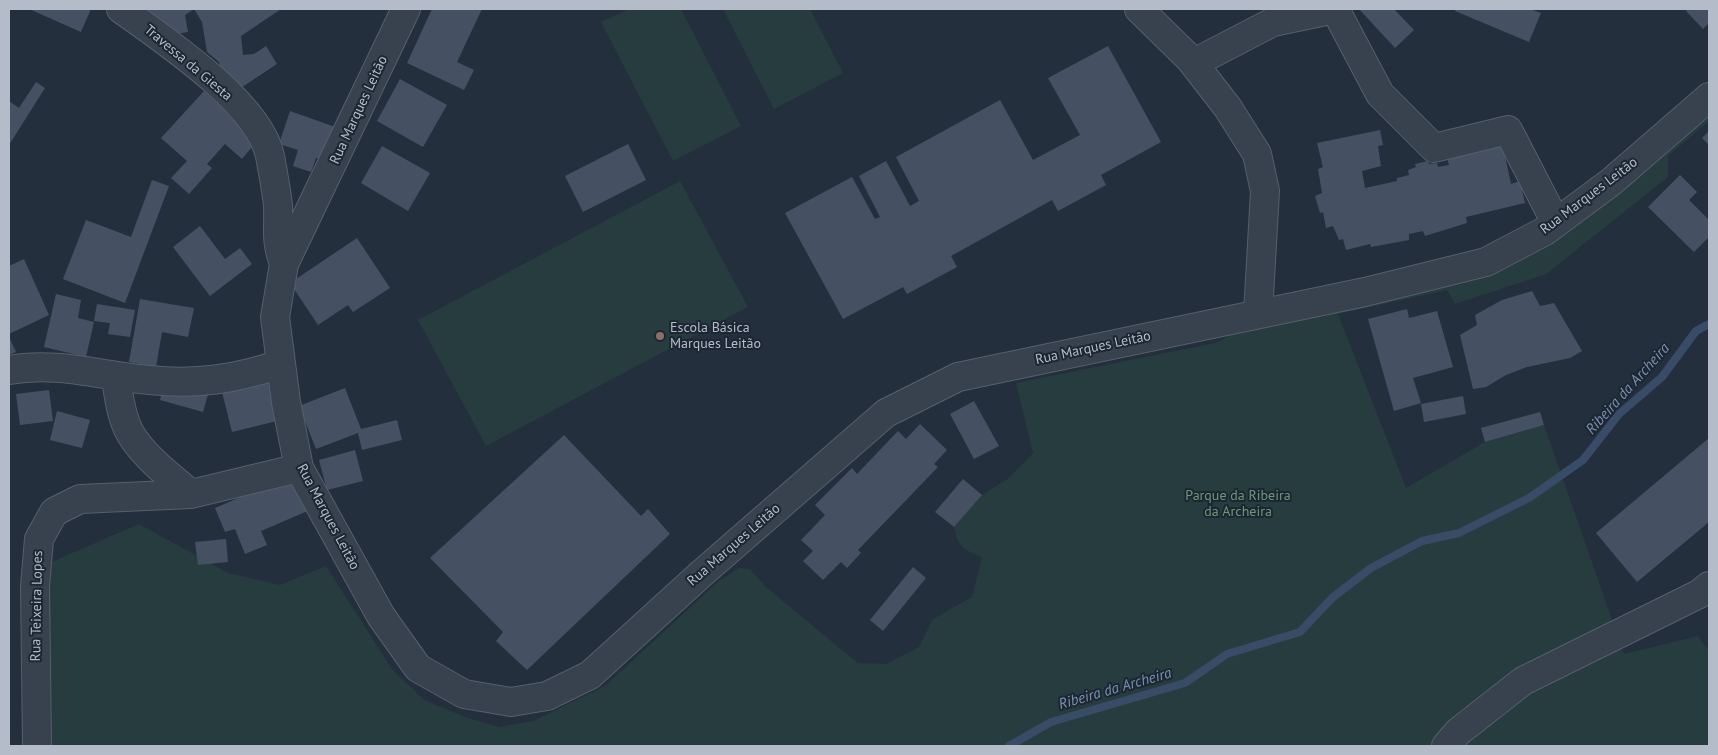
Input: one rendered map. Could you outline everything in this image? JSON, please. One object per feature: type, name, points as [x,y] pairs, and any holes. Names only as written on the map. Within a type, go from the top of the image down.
[{"type":"street","name":"Travessa da Giesta","points":[[121,9],[187,58],[225,91],[256,125],[269,153],[278,205],[277,244],[284,264]]},
{"type":"street","name":"Rua Marques Leitão","points":[[406,9],[284,264],[275,317],[286,402],[299,468],[381,616],[418,668],[464,694],[511,702],[547,696],[590,675],[700,574],[886,413],[958,377],[1365,292],[1486,262],[1556,223],[1611,182],[1709,97]]},
{"type":"street","points":[[1139,9],[1194,64],[1228,108],[1257,154],[1265,191],[1258,314]]},
{"type":"street","points":[[1194,64],[1273,22],[1336,9],[1380,94],[1434,148],[1508,130],[1556,223]]},
{"type":"street","points":[[9,370],[58,367],[149,380],[196,383],[245,376],[281,364]]},
{"type":"street","points":[[116,376],[118,393],[130,432],[156,463],[191,494]]},
{"type":"street","name":"Rua Teixeira Lopes","points":[[37,746],[35,586],[39,539],[54,512],[80,499],[191,494],[299,468]]},
{"type":"street","points":[[1446,746],[1458,732],[1523,680],[1706,598]]},
{"type":"green space","points":[[629,9],[681,9],[741,126],[673,161],[601,22]]},
{"type":"green space","points":[[723,9],[810,9],[843,73],[774,109]]},
{"type":"green space","name":"Parque da Ribeira da Archeira","points":[[1709,91],[1709,121],[1668,156],[1668,177],[1546,274],[1455,304],[1447,290],[1338,314],[1406,488],[1485,442],[1544,425],[1624,654],[1698,636],[1709,651],[1709,746],[43,746],[42,566],[139,524],[228,573],[280,585],[326,566],[392,669],[424,700],[468,718],[499,727],[533,721],[605,686],[719,581],[739,568],[750,569],[766,587],[858,663],[886,664],[919,647],[933,619],[972,597],[982,557],[963,547],[954,527],[982,495],[1009,478],[1033,453],[1016,383],[1216,343],[1227,337],[1230,320],[1489,270]]},
{"type":"green space","points":[[680,181],[748,307],[486,446],[418,320]]},
{"type":"building","points":[[29,9],[91,9],[81,32]]},
{"type":"building","points":[[144,9],[194,9],[185,15],[188,32],[164,36]]},
{"type":"building","points":[[194,9],[281,9],[241,36],[243,55],[254,54],[266,46],[277,64],[233,93],[221,76],[219,62],[207,52],[202,22]]},
{"type":"building","points":[[432,9],[482,9],[457,62],[474,70],[464,90],[407,63]]},
{"type":"building","points":[[1359,9],[1394,9],[1414,30],[1395,48]]},
{"type":"building","points":[[1456,9],[1530,9],[1541,13],[1529,42],[1455,11]]},
{"type":"building","points":[[1688,9],[1709,9],[1709,23],[1703,29],[1686,11]]},
{"type":"building","points":[[1108,46],[1161,142],[1101,175],[1106,185],[1058,211],[1052,200],[951,256],[957,267],[907,294],[903,287],[843,319],[785,213],[852,177],[875,219],[880,217],[859,176],[886,161],[910,206],[919,201],[896,157],[1000,100],[1033,160],[1080,135],[1048,78]]},
{"type":"building","points":[[400,79],[447,105],[423,147],[377,121]]},
{"type":"building","points":[[36,82],[45,88],[9,145],[9,101],[19,108]]},
{"type":"building","points":[[204,91],[258,140],[242,159],[225,144],[207,164],[212,168],[189,194],[171,178],[187,161],[161,138]]},
{"type":"building","points":[[290,111],[338,128],[326,161],[316,158],[311,172],[293,166],[298,150],[279,144]]},
{"type":"building","points":[[1380,130],[1383,145],[1378,146],[1381,166],[1362,171],[1365,188],[1397,181],[1397,178],[1409,175],[1408,170],[1416,167],[1415,164],[1428,161],[1429,164],[1437,163],[1438,167],[1449,165],[1447,158],[1502,142],[1511,184],[1520,181],[1525,203],[1466,217],[1467,223],[1425,236],[1423,231],[1409,234],[1409,240],[1371,247],[1370,244],[1346,250],[1343,239],[1339,240],[1333,226],[1326,228],[1323,212],[1320,213],[1315,196],[1322,193],[1318,169],[1323,167],[1317,143]]},
{"type":"building","points":[[1709,131],[1709,145],[1702,138]]},
{"type":"building","points":[[628,144],[646,180],[583,212],[565,176]]},
{"type":"building","points":[[382,146],[430,173],[408,211],[361,183]]},
{"type":"building","points":[[1680,175],[1697,192],[1689,200],[1709,220],[1709,237],[1694,252],[1648,207]]},
{"type":"building","points":[[152,180],[169,186],[125,303],[63,279],[86,220],[131,237]]},
{"type":"building","points":[[200,226],[225,259],[240,248],[252,264],[210,296],[173,247]]},
{"type":"building","points":[[357,238],[390,288],[353,312],[348,305],[318,325],[290,283]]},
{"type":"building","points":[[24,259],[49,315],[9,334],[9,266]]},
{"type":"building","points":[[1532,291],[1540,306],[1554,303],[1582,351],[1570,358],[1527,367],[1506,375],[1486,387],[1473,389],[1460,335],[1477,325],[1475,315],[1502,300]]},
{"type":"building","points":[[56,294],[81,300],[78,318],[94,322],[86,357],[44,347]]},
{"type":"building","points":[[140,299],[194,308],[188,337],[162,332],[156,367],[129,362]]},
{"type":"building","points":[[97,304],[135,310],[130,337],[108,334],[110,323],[94,321]]},
{"type":"building","points":[[1407,309],[1409,318],[1437,311],[1453,367],[1413,378],[1421,403],[1394,411],[1368,319]]},
{"type":"building","points":[[9,337],[16,352],[9,355]]},
{"type":"building","points":[[166,379],[209,391],[203,412],[160,400]]},
{"type":"building","points":[[268,381],[277,421],[232,432],[222,392]]},
{"type":"building","points":[[345,388],[361,429],[397,420],[402,440],[362,450],[358,433],[316,449],[299,406]]},
{"type":"building","points":[[49,390],[53,421],[20,425],[16,394]]},
{"type":"building","points":[[1463,396],[1466,414],[1424,422],[1421,404]]},
{"type":"building","points":[[974,401],[999,446],[974,459],[950,414]]},
{"type":"building","points":[[57,411],[90,420],[82,448],[50,440]]},
{"type":"building","points":[[1540,412],[1544,425],[1485,442],[1481,428]]},
{"type":"building","points":[[920,424],[947,450],[934,464],[938,467],[858,550],[861,553],[847,568],[841,562],[823,580],[803,561],[813,551],[801,540],[825,515],[815,505],[852,468],[857,474],[898,431],[906,439]]},
{"type":"building","points":[[564,435],[641,516],[648,509],[670,534],[527,670],[496,641],[503,632],[430,558]]},
{"type":"building","points":[[1709,438],[1709,522],[1637,582],[1596,533]]},
{"type":"building","points":[[355,450],[363,481],[327,490],[319,460]]},
{"type":"building","points":[[295,474],[310,510],[261,531],[267,545],[245,554],[235,529],[225,532],[215,508]]},
{"type":"building","points":[[963,479],[982,495],[954,527],[935,512]]},
{"type":"building","points":[[226,539],[228,562],[198,565],[195,542]]},
{"type":"building","points":[[913,567],[926,578],[883,631],[870,620]]},
{"type":"waterway","name":"Ribeira da Archeira","points":[[1009,746],[1051,722],[1185,683],[1227,654],[1300,632],[1332,598],[1371,568],[1422,541],[1459,533],[1529,498],[1583,460],[1619,414],[1662,377],[1696,331],[1709,324]]},
{"type":"place","name":"Escola Básica Marques Leitão","points":[[660,336]]}]
